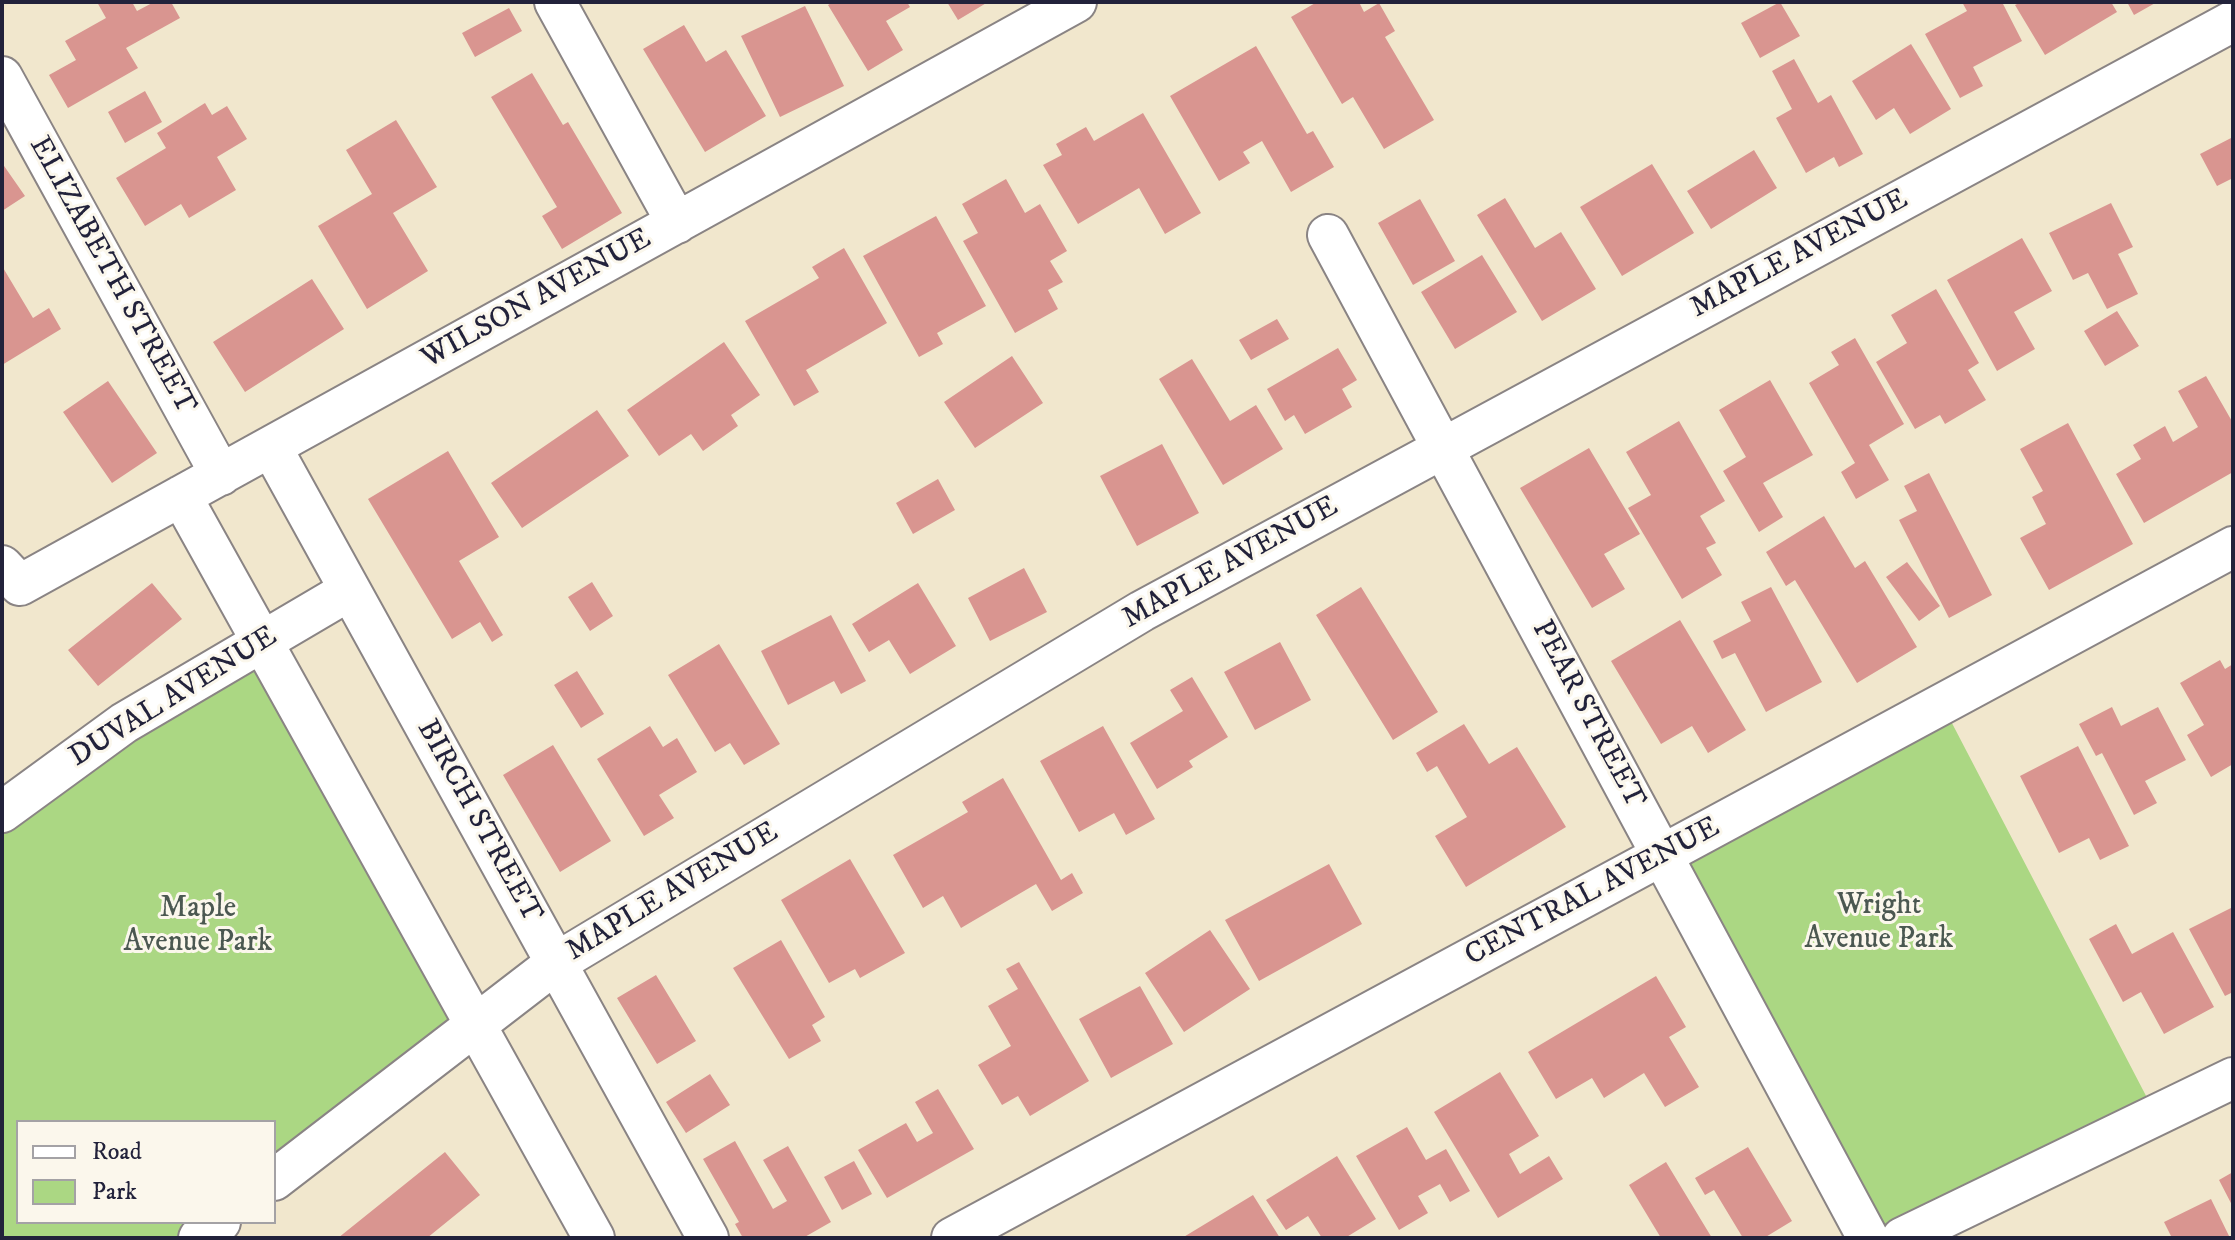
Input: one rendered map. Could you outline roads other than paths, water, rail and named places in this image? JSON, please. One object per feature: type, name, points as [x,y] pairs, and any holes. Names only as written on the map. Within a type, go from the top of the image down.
[{"type":"street","points":[[555,2],[677,223]]},
{"type":"street","name":"WILSON AVENUE","points":[[2,566],[20,585],[1076,2]]},
{"type":"street","name":"MAPLE AVENUE","points":[[276,1178],[556,963],[1142,611],[2233,21]]},
{"type":"street","name":"ELIZABETH STREET","points":[[2,77],[221,475]]},
{"type":"street","name":"PEAR STREET","points":[[1328,235],[1868,1238]]},
{"type":"street","name":"BIRCH STREET","points":[[271,447],[708,1238]]},
{"type":"street","points":[[181,496],[594,1238]]},
{"type":"street","name":"CENTRAL AVENUE","points":[[952,1238],[2233,547]]},
{"type":"street","name":"DUVAL AVENUE","points":[[2,812],[124,723],[350,590]]},
{"type":"street","points":[[1902,1238],[2233,1078]]},
{"type":"street","points":[[199,1238],[217,1224]]},
{"type":"park label","name":"Wright Avenue Park","points":[[1879,924]]},
{"type":"park label","name":"Maple Avenue Park","points":[[198,927]]}]
